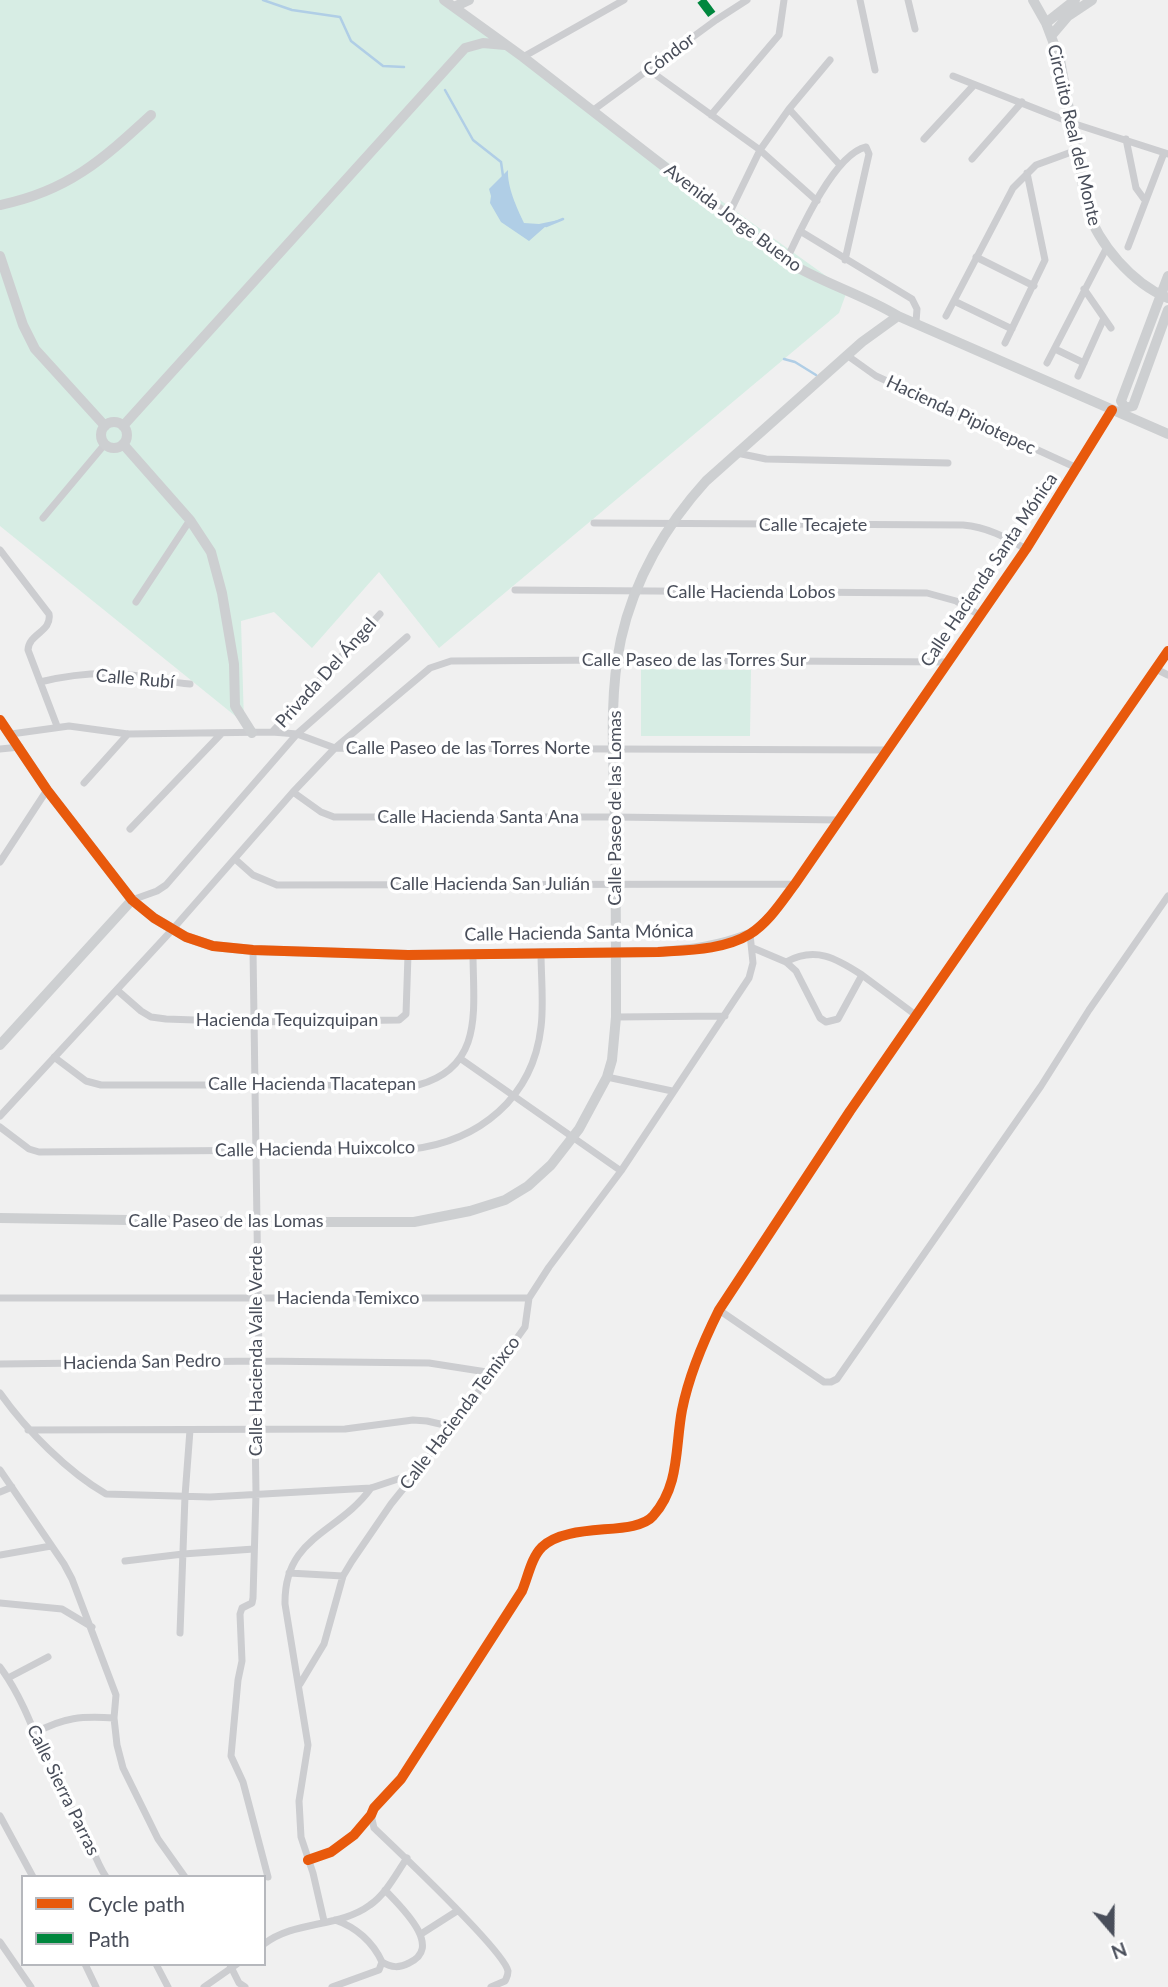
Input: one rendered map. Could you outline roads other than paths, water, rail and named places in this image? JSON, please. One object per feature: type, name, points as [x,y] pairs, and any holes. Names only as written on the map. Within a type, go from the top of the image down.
[{"type":"street","name":"Avenida Jorge Bueno","points":[[444,0],[523,57],[786,261],[813,278],[874,301],[898,316],[1168,434]]},
{"type":"street","points":[[454,7],[468,0]]},
{"type":"street","points":[[523,57],[624,0]]},
{"type":"street","name":"Cóndor","points":[[592,111],[747,0]]},
{"type":"street","points":[[711,114],[779,35],[784,0]]},
{"type":"street","points":[[860,0],[875,69]]},
{"type":"street","points":[[908,0],[915,29]]},
{"type":"street","name":"Circuito Real del Monte","points":[[1033,0],[1046,23],[1060,60],[1092,225],[1107,247],[1141,284],[1164,297]]},
{"type":"street","name":"Circuito Real del Monte","points":[[1046,23],[1075,0]]},
{"type":"street","name":"Circuito Real del Monte","points":[[1051,36],[1068,16],[1092,0]]},
{"type":"street","points":[[123,426],[465,48],[483,43],[505,44]]},
{"type":"street","points":[[728,216],[760,150],[789,109],[830,60]]},
{"type":"street","points":[[649,70],[760,150],[817,201]]},
{"type":"street","points":[[953,76],[1072,123],[1166,154],[1144,199],[1128,247]]},
{"type":"street","points":[[924,139],[974,85]]},
{"type":"street","points":[[972,159],[1022,102]]},
{"type":"street","points":[[789,109],[840,165]]},
{"type":"street","points":[[0,205],[53,188],[85,172],[151,115]]},
{"type":"street","points":[[1126,139],[1136,188],[1144,199]]},
{"type":"street","points":[[786,261],[817,201],[840,165],[861,148],[869,149],[845,260]]},
{"type":"street","points":[[946,316],[1013,188],[1027,173],[1046,160],[1077,150]]},
{"type":"street","points":[[1005,343],[1045,260],[1027,173]]},
{"type":"street","points":[[800,232],[912,299],[917,309],[916,322]]},
{"type":"street","points":[[1047,363],[1107,247]]},
{"type":"street","points":[[0,256],[23,325],[35,349],[105,426]]},
{"type":"street","points":[[976,257],[1034,286]]},
{"type":"street","points":[[1168,276],[1164,297],[1142,341],[1121,401],[1125,408],[1133,405],[1168,310]]},
{"type":"street","points":[[1084,289],[1111,328]]},
{"type":"street","points":[[954,301],[1012,329]]},
{"type":"street","name":"Calle Paseo de las Lomas","points":[[0,1218],[414,1222],[470,1211],[505,1200],[528,1186],[551,1166],[572,1138],[607,1077],[614,1044],[617,1017],[613,749],[618,660],[621,639],[635,592],[671,525],[688,500],[706,481],[862,342],[898,316]]},
{"type":"street","points":[[1078,376],[1104,318]]},
{"type":"street","points":[[1142,341],[1154,345]]},
{"type":"street","points":[[1055,349],[1084,363]]},
{"type":"street","name":"Hacienda Pipiotepec","points":[[848,356],[876,376],[1077,468]]},
{"type":"street","name":"Calle Hacienda Santa Mónica","points":[[0,720],[47,790],[132,900],[172,930],[213,946],[253,950],[408,954],[658,952],[695,950],[725,944],[750,934],[775,910],[795,884],[981,617],[1112,410]]},
{"type":"street","points":[[105,426],[116,423],[123,426],[127,433],[124,444]]},
{"type":"street","points":[[105,426],[102,433],[106,444],[113,448],[124,444]]},
{"type":"street","points":[[43,518],[106,444]]},
{"type":"street","points":[[124,444],[190,520],[211,552],[222,593],[234,664],[235,706],[252,733]]},
{"type":"street","points":[[737,453],[766,459],[948,463]]},
{"type":"street","points":[[136,602],[190,520]]},
{"type":"street","name":"Calle Tecajete","points":[[594,523],[980,526],[1026,549]]},
{"type":"street","points":[[1,552],[49,614],[48,626],[31,638],[28,650],[57,726]]},
{"type":"street","name":"Calle Hacienda Lobos","points":[[515,590],[927,593],[956,601],[981,617]]},
{"type":"street","name":"Privada Del Ángel","points":[[272,732],[380,614]]},
{"type":"street","points":[[0,1045],[132,900],[166,886],[297,734],[407,636]]},
{"type":"street","points":[[309,1860],[331,1852],[354,1835],[401,1779],[522,1591],[533,1561],[542,1547],[579,1531],[634,1525],[651,1519],[673,1479],[682,1411],[693,1370],[719,1310],[850,1111],[1168,652]]},
{"type":"street","name":"Calle Paseo de las Torres Sur","points":[[335,748],[430,668],[451,661],[948,662]]},
{"type":"street","points":[[1156,669],[1168,675]]},
{"type":"street","name":"Calle Rubí","points":[[40,682],[101,673],[190,684]]},
{"type":"street","name":"Calle Paseo de las Torres Norte","points":[[10,734],[57,726],[128,734],[272,732],[297,734],[335,748],[887,750]]},
{"type":"street","points":[[84,783],[128,734]]},
{"type":"street","points":[[130,829],[221,734]]},
{"type":"street","points":[[0,749],[20,747]]},
{"type":"street","points":[[0,1116],[335,748]]},
{"type":"street","points":[[0,862],[47,790]]},
{"type":"street","name":"Calle Hacienda Santa Ana","points":[[293,792],[321,812],[334,817],[839,820]]},
{"type":"street","name":"Calle Hacienda San Julián","points":[[234,859],[253,875],[277,885],[795,884]]},
{"type":"street","points":[[719,1310],[824,1382],[837,1379],[1041,1086],[1089,1010],[1168,896]]},
{"type":"street","name":"Calle Hacienda Temixco","points":[[300,1684],[324,1644],[343,1576],[391,1504],[453,1427],[525,1327],[529,1298],[556,1255],[621,1171],[749,978],[754,963],[750,934]]},
{"type":"street","points":[[753,948],[786,962],[796,971],[820,1018],[826,1022],[838,1019],[862,975]]},
{"type":"street","name":"Calle Hacienda Valle Verde","points":[[253,950],[258,1361],[256,1493],[252,1603],[242,1608],[240,1614],[243,1644],[231,1756],[243,1782],[268,1877]]},
{"type":"street","name":"Calle Hacienda Huixcolco","points":[[0,1127],[21,1144],[39,1152],[412,1149],[437,1146],[478,1128],[515,1096],[523,1084],[539,1042],[542,1024],[541,952]]},
{"type":"street","points":[[473,953],[471,1038],[461,1059],[621,1171]]},
{"type":"street","points":[[786,962],[798,956],[817,953],[844,964],[916,1016]]},
{"type":"street","name":"Hacienda Tequizquipan","points":[[117,990],[150,1017],[166,1019],[253,1022],[399,1020],[406,1014],[408,954]]},
{"type":"street","points":[[617,1017],[725,1016]]},
{"type":"street","name":"Calle Hacienda Tlacatepan","points":[[54,1057],[86,1081],[101,1084],[255,1085],[418,1085],[434,1081],[461,1059]]},
{"type":"street","points":[[607,1077],[672,1091]]},
{"type":"street","name":"Hacienda Temixco","points":[[0,1298],[529,1298]]},
{"type":"street","name":"Hacienda San Pedro","points":[[0,1364],[258,1361],[429,1363],[493,1373]]},
{"type":"street","points":[[0,1393],[28,1430],[92,1486],[107,1494],[210,1497],[371,1488],[417,1472]]},
{"type":"street","points":[[28,1430],[345,1429],[413,1420],[453,1427]]},
{"type":"street","points":[[180,1633],[184,1496],[190,1430]]},
{"type":"street","points":[[0,1471],[72,1579],[117,1695],[114,1718],[123,1769],[158,1839],[183,1875]]},
{"type":"street","points":[[0,1492],[12,1488]]},
{"type":"street","points":[[324,1921],[301,1837],[299,1818],[304,1757],[308,1745],[285,1590],[292,1563],[302,1549],[354,1508],[371,1488]]},
{"type":"street","points":[[0,1555],[51,1546]]},
{"type":"street","points":[[125,1561],[254,1549]]},
{"type":"street","points":[[289,1573],[343,1576]]},
{"type":"street","points":[[0,1603],[62,1609],[92,1627]]},
{"type":"street","points":[[8,1678],[48,1657]]},
{"type":"street","name":"Calle Sierra Parras","points":[[0,1667],[35,1732],[55,1782],[79,1820],[105,1875]]},
{"type":"street","points":[[35,1732],[67,1719],[85,1716],[114,1718]]},
{"type":"street","points":[[371,1815],[374,1828],[474,1927],[508,1969],[505,1981],[491,1987]]},
{"type":"street","points":[[0,1816],[32,1875]]},
{"type":"street","points":[[266,1943],[283,1931],[359,1912],[371,1905],[407,1858]]},
{"type":"street","points":[[334,1919],[358,1931],[382,1962],[395,1967],[414,1961],[422,1948],[421,1934],[385,1890]]},
{"type":"street","points":[[421,1934],[457,1910]]},
{"type":"street","points":[[0,1941],[31,1987]]},
{"type":"street","points":[[332,1987],[379,1970],[382,1962]]},
{"type":"street","points":[[86,1966],[96,1987]]},
{"type":"street","points":[[157,1966],[168,1987]]},
{"type":"street","points":[[204,1987],[233,1966],[239,1983],[245,1987]]},
{"type":"water","points":[[508,170],[511,190],[524,223],[539,224],[563,219],[546,226],[529,241],[501,222],[490,203],[489,189]]},
{"type":"waterway","points":[[263,0],[292,10],[340,17],[351,41],[383,66],[404,67]]},
{"type":"waterway","points":[[445,90],[473,140],[501,162],[503,176]]},
{"type":"waterway","points":[[546,226],[563,219]]},
{"type":"waterway","points":[[784,359],[795,362],[816,375]]}]
